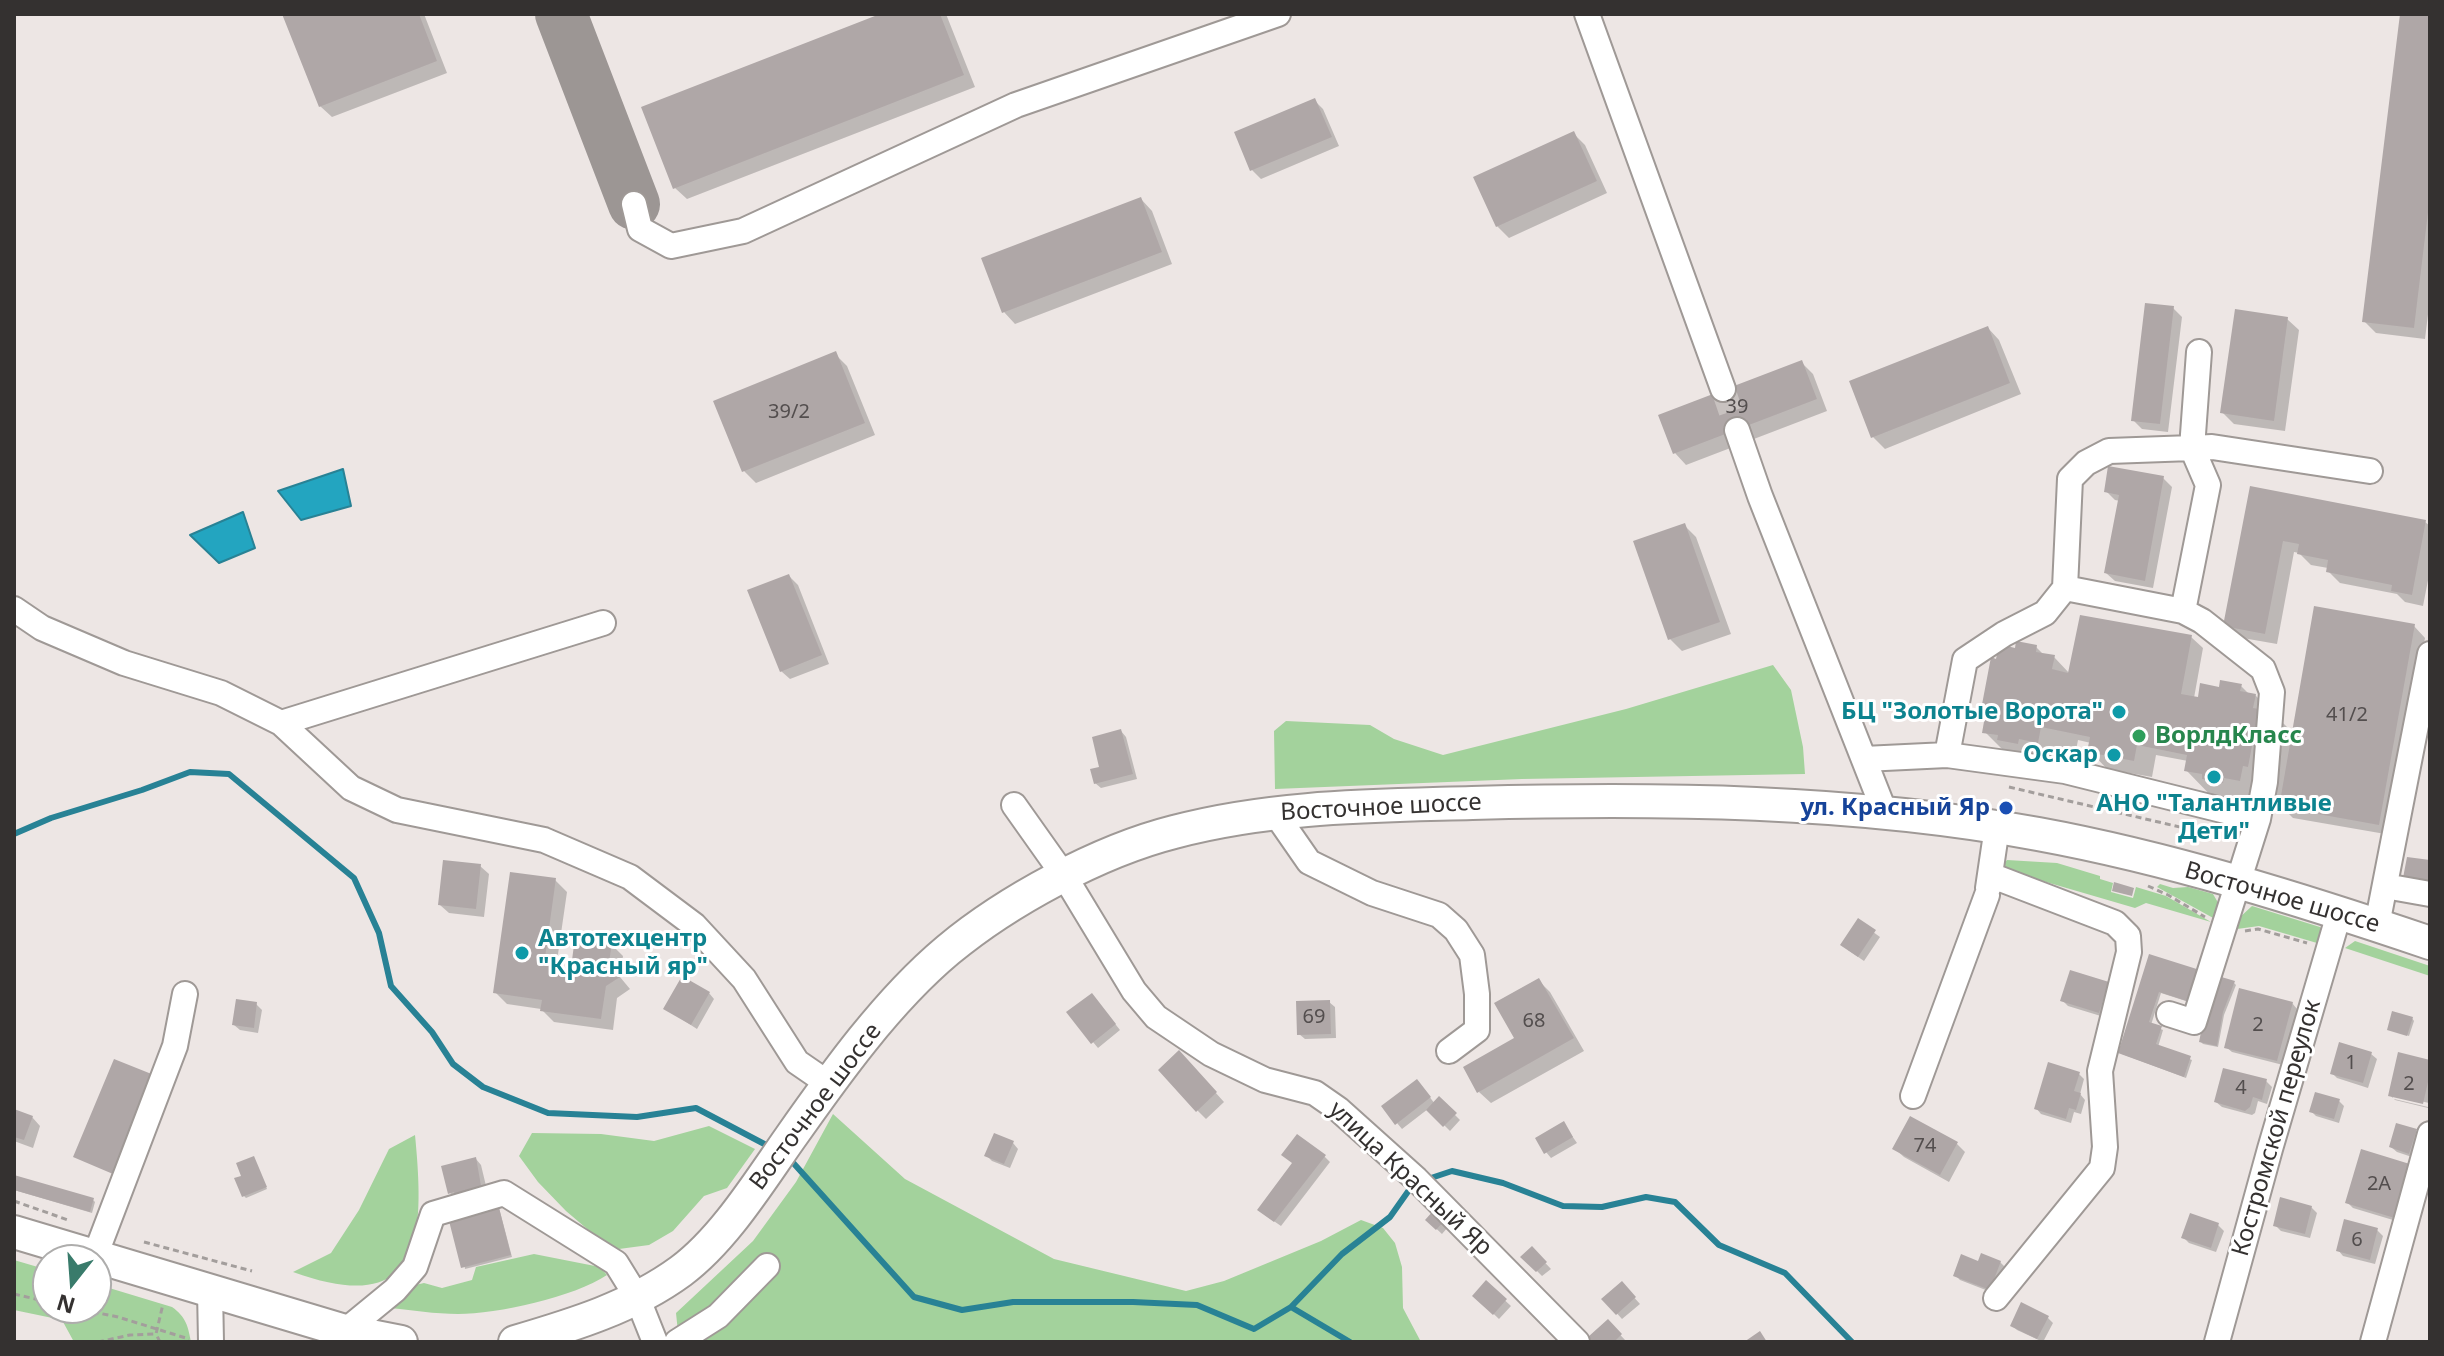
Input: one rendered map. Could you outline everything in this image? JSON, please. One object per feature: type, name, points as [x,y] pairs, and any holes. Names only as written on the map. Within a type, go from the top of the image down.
[{"type":"main road","name":"Восточное шоссе","points":[[515,1342],[582,1323],[637,1297],[684,1269],[722,1230],[755,1188],[829,1084],[919,976],[949,949],[1010,905],[1129,845],[1229,819],[1319,808],[1613,799],[1885,813],[2045,835],[2238,884],[2430,943]]},
{"type":"main road","points":[[14,1232],[54,1244]]},
{"type":"main road","points":[[112,1261],[345,1331],[401,1342]]},
{"type":"street","points":[[634,204],[640,229],[671,246],[743,231],[1016,105],[1278,14]]},
{"type":"street","points":[[1587,14],[1723,389]]},
{"type":"street","points":[[2183,611],[2208,485],[2192,448],[2199,352]]},
{"type":"street","points":[[1737,430],[1885,813]]},
{"type":"street","points":[[1947,755],[1965,660],[2004,634],[2045,613],[2065,588],[2070,479],[2086,463],[2109,451],[2212,447],[2370,471]]},
{"type":"street","points":[[2065,588],[2183,611],[2202,621],[2263,669],[2272,692],[2265,782],[2258,819],[2224,929],[2194,1022],[2169,1014]]},
{"type":"street","points":[[14,609],[42,628],[83,646],[124,663],[221,693],[281,723],[351,788],[397,810],[544,840],[630,877],[694,925],[744,979],[797,1062],[829,1084]]},
{"type":"street","points":[[281,723],[603,623]]},
{"type":"street","points":[[2377,925],[2430,654]]},
{"type":"street","points":[[1864,759],[1947,755],[2065,771],[2258,819]]},
{"type":"street","name":"улица Красный Яр","points":[[1014,805],[1065,877],[1134,991],[1156,1017],[1211,1054],[1265,1080],[1315,1093],[1338,1109],[1416,1179],[1577,1342]]},
{"type":"street","points":[[1275,813],[1309,862],[1372,893],[1439,915],[1456,930],[1472,955],[1477,1030],[1449,1051]]},
{"type":"street","points":[[1913,1096],[1988,891],[1997,827]]},
{"type":"street","points":[[2385,886],[2430,894]]},
{"type":"street","points":[[1988,891],[2115,923],[2128,936],[2129,952],[2100,1071],[2105,1147],[2102,1168],[1996,1298]]},
{"type":"street","name":"Костромской переулок","points":[[2217,1342],[2339,914]]},
{"type":"street","points":[[100,1244],[175,1046],[185,994]]},
{"type":"street","points":[[2373,1342],[2430,1134]]},
{"type":"street","points":[[345,1331],[395,1290],[415,1267],[433,1214],[504,1193],[616,1263],[637,1297],[655,1342]]},
{"type":"street","points":[[677,1342],[718,1316],[767,1266]]},
{"type":"street","points":[[210,1290],[211,1342]]},
{"type":"path","points":[[2008,787],[2251,844]]},
{"type":"path","points":[[2050,809],[2053,796]]},
{"type":"path","points":[[2144,884],[2224,929],[2235,932],[2258,929],[2330,949]]},
{"type":"path","points":[[178,1251],[252,1271]]},
{"type":"path","points":[[112,1316],[195,1341]]},
{"type":"path","points":[[98,1342],[130,1335],[156,1334]]},
{"type":"green space","points":[[1773,665],[1791,690],[1803,747],[1805,774],[1522,779],[1275,789],[1274,731],[1286,721],[1370,725],[1394,739],[1443,755],[1626,709]]},
{"type":"green space","points":[[2007,860],[2057,863],[2100,876],[2100,879],[2113,883],[2111,892],[2133,898],[2136,887],[2166,896],[2211,922],[2146,903],[2135,908],[2005,870],[2002,866]]},
{"type":"green space","points":[[2160,884],[2213,894],[2220,906],[2215,919],[2157,887]]},
{"type":"green space","points":[[2252,906],[2323,930],[2317,943],[2259,926],[2237,929],[2238,919]]},
{"type":"green space","points":[[2355,941],[2430,966],[2430,976],[2345,948]]},
{"type":"green space","points":[[833,1114],[905,1179],[1054,1259],[1186,1291],[1224,1281],[1321,1241],[1361,1220],[1383,1228],[1395,1243],[1402,1267],[1403,1308],[1421,1342],[679,1342],[676,1313],[753,1241],[796,1182]]},
{"type":"green space","points":[[709,1126],[755,1149],[727,1188],[704,1196],[673,1231],[649,1245],[619,1249],[599,1239],[538,1182],[519,1156],[532,1133],[601,1134],[654,1141]]},
{"type":"green space","points":[[415,1135],[418,1206],[415,1236],[406,1259],[391,1276],[368,1285],[336,1284],[293,1272],[331,1253],[359,1210],[389,1149]]},
{"type":"green space","points":[[534,1254],[600,1267],[607,1275],[556,1297],[493,1311],[449,1314],[389,1308],[411,1286],[424,1283],[442,1288],[472,1280],[476,1267]]},
{"type":"green space","points":[[14,1260],[32,1265],[32,1314],[14,1310]]},
{"type":"green space","points":[[112,1289],[172,1307],[186,1322],[191,1342],[74,1342],[64,1324],[112,1324]]},
{"type":"water","points":[[343,469],[351,506],[301,520],[278,491]]},
{"type":"water","points":[[243,512],[255,548],[219,563],[190,535]]},
{"type":"building","points":[[282,14],[419,14],[437,61],[319,107]]},
{"type":"building","points":[[880,14],[940,14],[964,75],[673,189],[641,107]]},
{"type":"building","points":[[2400,14],[2430,14],[2430,196],[2414,328],[2362,322]]},
{"type":"building","points":[[1315,98],[1332,137],[1250,171],[1234,132]]},
{"type":"building","points":[[1574,131],[1597,181],[1496,227],[1473,177]]},
{"type":"building","points":[[1141,197],[1162,252],[1002,313],[981,258]]},
{"type":"building","points":[[2145,303],[2174,306],[2160,424],[2131,421]]},
{"type":"building","points":[[2235,309],[2288,317],[2274,421],[2220,413]]},
{"type":"building","points":[[1988,326],[2010,383],[1871,438],[1849,381]]},
{"type":"building","points":[[836,351],[865,423],[742,472],[713,401]]},
{"type":"building","points":[[1802,360],[1817,399],[1673,454],[1658,415]]},
{"type":"building","points":[[2108,466],[2164,476],[2145,581],[2104,573],[2119,495],[2104,492]]},
{"type":"building","points":[[2250,486],[2426,520],[2412,595],[2391,591],[2392,585],[2326,572],[2328,560],[2297,554],[2299,544],[2283,541],[2265,634],[2223,626]]},
{"type":"building","points":[[1685,523],[1720,622],[1668,640],[1633,541]]},
{"type":"building","points":[[789,574],[822,655],[780,672],[747,590]]},
{"type":"building","points":[[2314,606],[2415,624],[2379,825],[2279,807]]},
{"type":"building","points":[[2080,615],[2192,635],[2181,694],[2198,697],[2200,683],[2219,687],[2220,680],[2242,684],[2240,691],[2256,694],[2253,708],[2259,709],[2248,767],[2243,766],[2240,781],[2224,778],[2223,783],[2202,779],[2202,774],[2184,771],[2187,755],[2137,745],[2134,761],[2087,752],[2090,737],[2041,727],[2038,743],[2019,739],[2018,744],[1997,740],[1998,735],[1982,733],[1985,716],[1980,715],[1991,657],[1996,659],[1999,644],[2015,648],[2016,641],[2037,645],[2036,652],[2055,655],[2052,669],[2068,673]]},
{"type":"building","points":[[1121,729],[1133,774],[1094,784],[1090,769],[1099,767],[1092,737]]},
{"type":"building","points":[[2407,857],[2430,860],[2430,888],[2403,878]]},
{"type":"building","points":[[443,860],[481,864],[476,909],[438,905]]},
{"type":"building","name":"Автотехцентр \"Красный яр\"","points":[[510,872],[556,878],[544,965],[571,968],[575,937],[612,942],[609,963],[620,977],[606,986],[601,1019],[540,1011],[542,1000],[493,993]]},
{"type":"building","points":[[2114,882],[2134,888],[2132,896],[2112,891]]},
{"type":"building","points":[[1858,918],[1876,930],[1858,957],[1840,945]]},
{"type":"building","points":[[2149,954],[2203,971],[2193,1003],[2159,992],[2149,1022],[2162,1026],[2156,1044],[2191,1056],[2184,1077],[2118,1053]]},
{"type":"building","points":[[2070,970],[2109,982],[2099,1013],[2060,1001]]},
{"type":"building","points":[[682,976],[710,992],[691,1025],[663,1009]]},
{"type":"building","points":[[2218,976],[2235,981],[2223,1012],[2217,1046],[2199,1042],[2206,1008]]},
{"type":"building","points":[[1539,978],[1574,1038],[1477,1093],[1463,1067],[1514,1038],[1494,1003]]},
{"type":"building","points":[[2239,988],[2293,1002],[2277,1061],[2224,1048]]},
{"type":"building","points":[[1092,993],[1116,1024],[1091,1044],[1066,1012]]},
{"type":"building","points":[[236,999],[257,1002],[254,1028],[232,1025]]},
{"type":"building","points":[[1330,1000],[1331,1034],[1297,1035],[1296,1001]]},
{"type":"building","points":[[2392,1011],[2413,1017],[2407,1036],[2387,1030]]},
{"type":"building","points":[[2339,1042],[2372,1052],[2363,1083],[2330,1074]]},
{"type":"building","points":[[1179,1050],[1217,1092],[1196,1112],[1158,1070]]},
{"type":"building","points":[[2398,1052],[2430,1060],[2423,1104],[2388,1096]]},
{"type":"building","points":[[114,1059],[154,1075],[113,1174],[73,1157]]},
{"type":"building","points":[[2048,1062],[2080,1072],[2074,1091],[2081,1093],[2076,1110],[2069,1108],[2066,1119],[2034,1109]]},
{"type":"building","points":[[2223,1068],[2267,1079],[2262,1100],[2253,1097],[2245,1111],[2214,1102]]},
{"type":"building","points":[[1417,1079],[1431,1097],[1395,1125],[1381,1106]]},
{"type":"building","points":[[2315,1092],[2340,1099],[2334,1119],[2309,1112]]},
{"type":"building","points":[[1439,1096],[1457,1113],[1443,1127],[1426,1110]]},
{"type":"building","points":[[14,1109],[33,1116],[24,1140],[14,1137]]},
{"type":"building","points":[[1910,1116],[1958,1142],[1940,1175],[1892,1149]]},
{"type":"building","points":[[1564,1121],[1573,1137],[1544,1154],[1535,1138]]},
{"type":"building","points":[[2396,1123],[2417,1129],[2409,1154],[2389,1147]]},
{"type":"building","points":[[994,1133],[1014,1141],[1004,1164],[984,1156]]},
{"type":"building","points":[[1297,1134],[1326,1155],[1274,1222],[1257,1210],[1292,1163],[1281,1155]]},
{"type":"building","points":[[2361,1149],[2413,1165],[2398,1219],[2345,1203]]},
{"type":"building","points":[[254,1156],[267,1187],[242,1197],[234,1178],[241,1176],[236,1163]]},
{"type":"building","points":[[476,1157],[484,1203],[497,1200],[511,1255],[461,1268],[448,1217],[460,1214],[454,1192],[448,1194],[441,1166]]},
{"type":"building","points":[[14,1175],[94,1198],[90,1212],[14,1190]]},
{"type":"building","points":[[2280,1197],[2312,1206],[2305,1234],[2273,1226]]},
{"type":"building","points":[[1433,1211],[1444,1221],[1436,1230],[1425,1220]]},
{"type":"building","points":[[2190,1213],[2219,1223],[2211,1248],[2181,1238]]},
{"type":"building","points":[[2344,1219],[2378,1228],[2370,1260],[2336,1251]]},
{"type":"building","points":[[1532,1246],[1547,1262],[1536,1272],[1520,1257]]},
{"type":"building","points":[[1981,1253],[2001,1261],[1990,1290],[1953,1276],[1961,1254],[1978,1261]]},
{"type":"building","points":[[1486,1280],[1507,1299],[1493,1315],[1472,1296]]},
{"type":"building","points":[[1622,1281],[1636,1297],[1616,1315],[1601,1299]]},
{"type":"building","points":[[2021,1302],[2049,1316],[2037,1339],[2010,1326]]},
{"type":"building","points":[[1608,1319],[1622,1334],[1614,1342],[1592,1342],[1588,1337]]},
{"type":"building","points":[[1760,1331],[1767,1342],[1744,1342]]},
{"type":"waterway","points":[[14,834],[51,818],[190,772],[229,774],[354,878],[379,933],[391,986],[432,1032],[453,1064],[483,1087],[548,1113],[637,1117],[696,1108],[770,1147]]},
{"type":"waterway","points":[[787,1156],[914,1297],[962,1310],[1013,1302],[1197,1305],[1254,1329],[1291,1307],[1350,1342]]},
{"type":"waterway","points":[[1425,1180],[1452,1171],[1503,1183],[1563,1206],[1602,1207],[1646,1197],[1675,1202],[1719,1245],[1785,1273],[1852,1342]]},
{"type":"waterway","points":[[1291,1307],[1342,1254],[1390,1217],[1414,1183]]},
{"type":"taxiway","points":[[561,14],[634,204]]},
{"type":"tunnel","points":[[1723,389],[1737,430]]},
{"type":"place","name":"БЦ \"Золотые Ворота\"","points":[[2119,712]]},
{"type":"place","name":"ВорлдКласс","points":[[2139,736]]},
{"type":"place","name":"Оскар","points":[[2114,755]]},
{"type":"place","name":"АНО \"Талантливые Дети\"","points":[[2214,777]]},
{"type":"place","name":"ул. Красный Яр","points":[[2006,808]]},
{"type":"place","name":"Автотехцентр \"Красный яр\"","points":[[522,953]]}]
